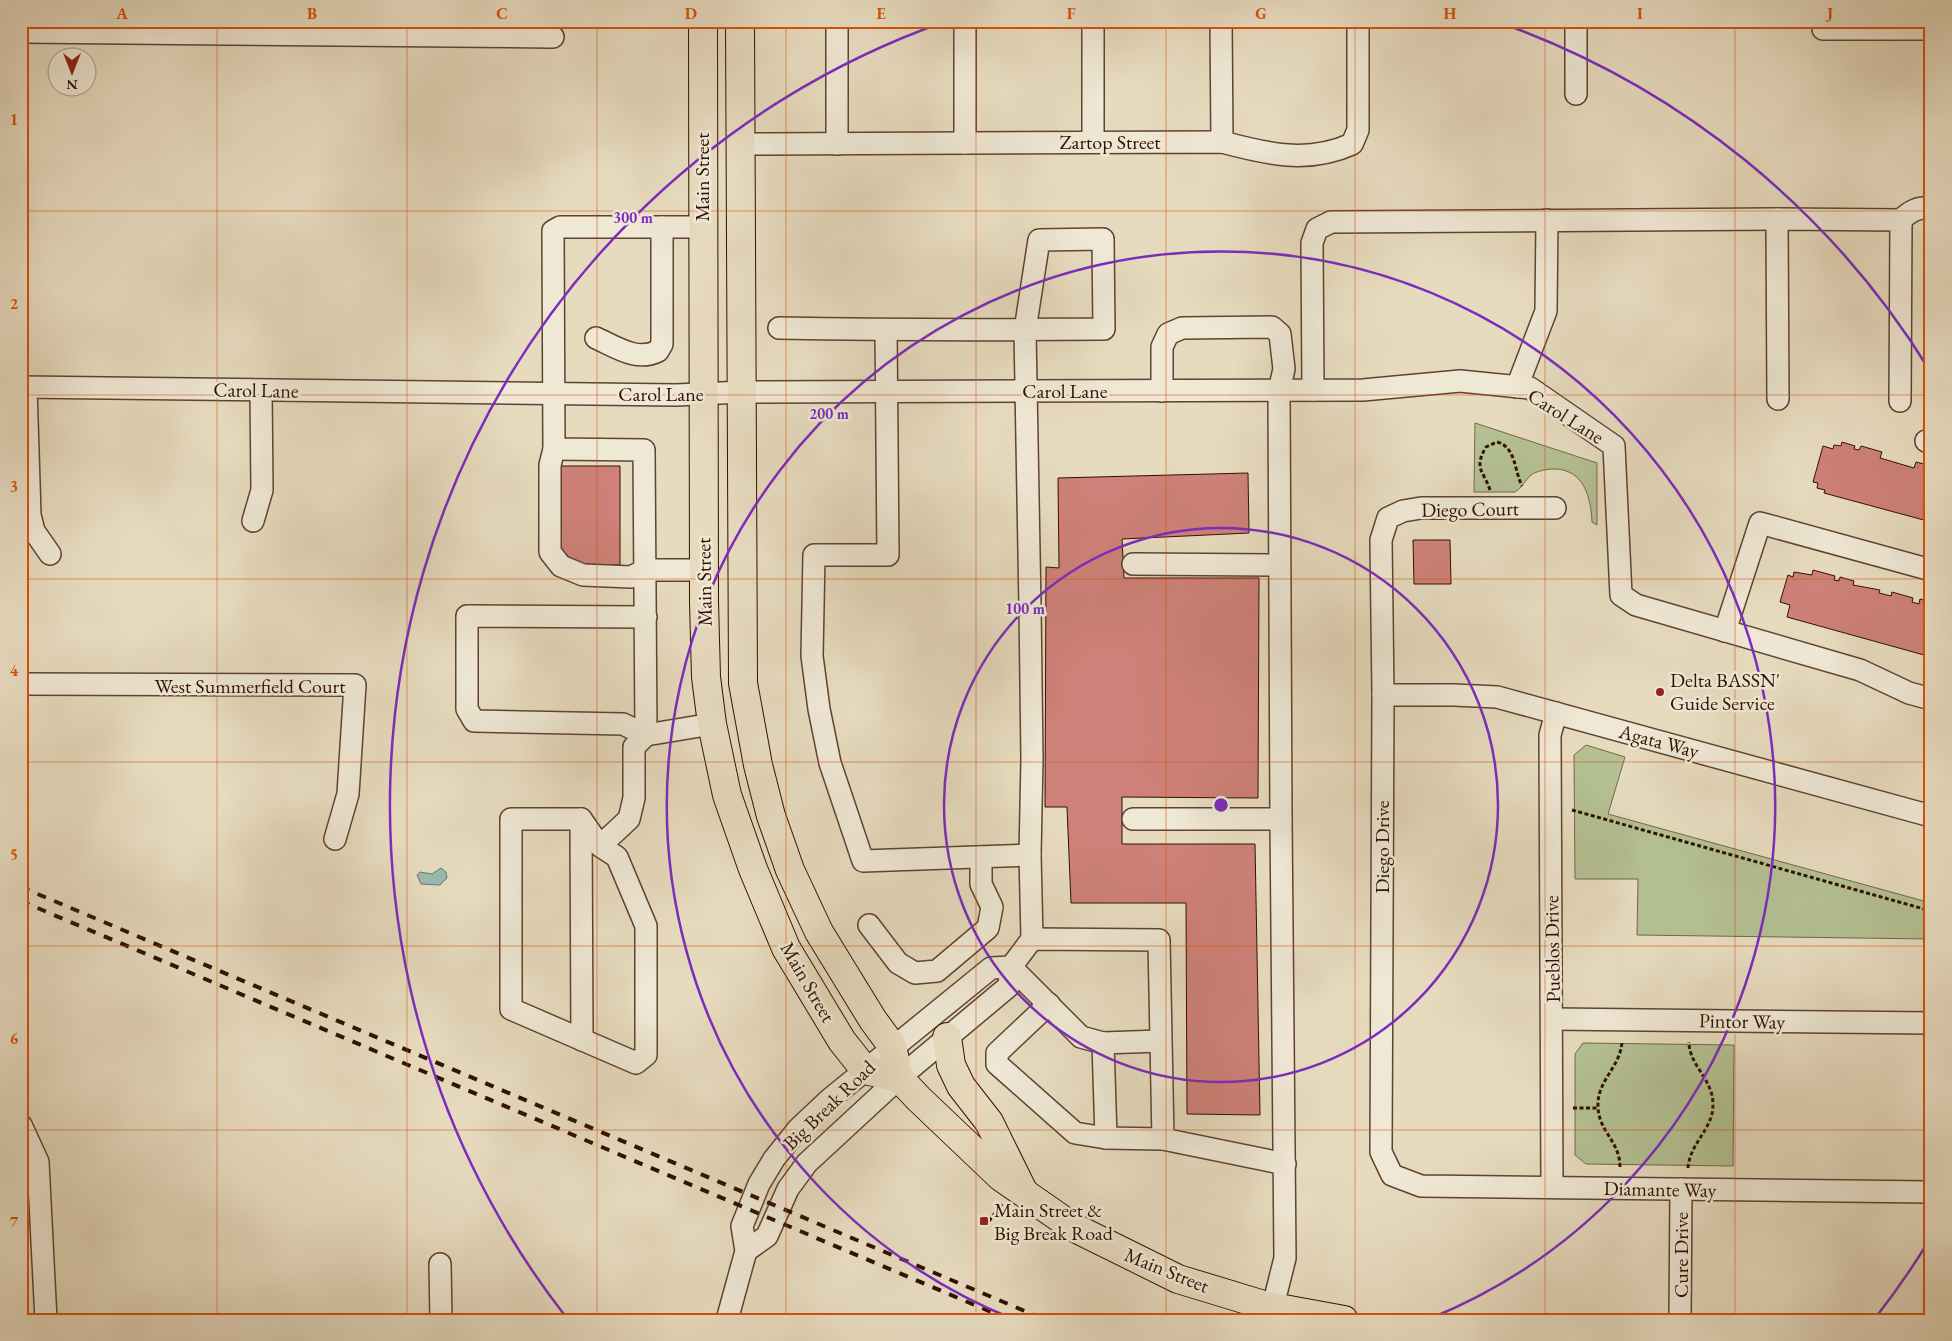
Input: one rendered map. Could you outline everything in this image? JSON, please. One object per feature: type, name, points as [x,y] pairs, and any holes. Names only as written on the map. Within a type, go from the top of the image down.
[{"type":"main road","name":"Main Street","points":[[703,21],[703,570],[706,678],[712,724],[727,795],[753,869],[786,948],[842,1041],[865,1070]]},
{"type":"main road","name":"Main Street","points":[[740,21],[742,622],[744,683],[758,765],[771,816],[790,870],[819,932],[873,1020],[892,1046],[899,1078],[939,1120],[1001,1177],[1073,1227],[1178,1279],[1273,1306],[1344,1320]]},
{"type":"main road","points":[[948,1037],[951,1065],[961,1086],[989,1122],[1025,1195]]},
{"type":"main road","points":[[865,1070],[899,1078]]},
{"type":"street","points":[[837,21],[837,144]]},
{"type":"street","points":[[965,21],[965,143]]},
{"type":"street","points":[[1093,21],[1093,142]]},
{"type":"street","points":[[1222,21],[1222,142]]},
{"type":"street","name":"Zartop Street","points":[[740,144],[1222,142],[1269,155],[1300,157],[1338,150],[1352,144],[1358,130],[1358,21]]},
{"type":"street","points":[[1576,21],[1576,94]]},
{"type":"street","points":[[1823,25],[1931,28]]},
{"type":"street","points":[[21,32],[288,27],[553,37]]},
{"type":"street","points":[[1900,401],[1901,220],[1908,212],[1917,208],[1931,208]]},
{"type":"street","points":[[1777,219],[1778,399]]},
{"type":"street","points":[[1517,387],[1546,311],[1547,220]]},
{"type":"street","points":[[1313,390],[1312,244],[1317,229],[1331,222],[1901,220]]},
{"type":"street","points":[[702,227],[560,228],[553,231],[554,449],[550,465],[550,552],[562,566],[583,575],[631,577],[645,570],[703,570]]},
{"type":"street","points":[[596,338],[632,354],[643,356],[658,351],[662,344],[662,228]]},
{"type":"street","points":[[779,328],[886,330],[1025,330],[1104,329],[1103,239],[1039,240],[1025,330],[1032,759],[1030,855],[1032,939],[1159,940],[1163,1139]]},
{"type":"street","points":[[1162,390],[1162,347],[1168,334],[1182,328],[1272,327],[1280,334],[1283,346],[1284,369],[1279,391],[1279,565],[1285,1258],[1273,1306]]},
{"type":"street","points":[[886,330],[888,555],[814,555],[812,656],[830,763],[862,861],[1030,855]]},
{"type":"street","name":"Carol Lane","points":[[24,387],[554,394],[702,394],[742,392],[1026,390],[1363,390],[1460,381],[1530,388],[1614,446],[1621,595],[1636,605],[1860,670],[1909,693],[1931,699]]},
{"type":"street","points":[[24,387],[30,515],[34,531],[50,554]]},
{"type":"street","points":[[253,521],[262,490],[261,390]]},
{"type":"street","points":[[554,449],[644,450],[646,735],[634,747],[634,798],[629,819],[600,846]]},
{"type":"street","name":"Diego Court","points":[[1388,518],[1402,511],[1421,508],[1555,508]]},
{"type":"street","name":"Diego Drive","points":[[1388,518],[1381,540],[1383,695],[1381,1152],[1392,1175]]},
{"type":"street","points":[[1724,631],[1760,523],[1931,570]]},
{"type":"street","points":[[1133,564],[1279,565]]},
{"type":"street","points":[[646,617],[467,616],[467,710],[474,721],[623,724],[646,735],[712,724]]},
{"type":"street","name":"West Summerfield Court","points":[[21,684],[355,686],[348,794],[335,839]]},
{"type":"street","name":"Agata Way","points":[[1383,695],[1454,695],[1497,698],[1556,712],[1931,816]]},
{"type":"street","name":"Pueblos Drive","points":[[1552,1186],[1553,1019],[1550,735],[1556,712]]},
{"type":"street","points":[[511,819],[581,819],[600,846],[617,857],[646,926],[646,1055],[636,1064],[511,1009],[511,819]]},
{"type":"street","points":[[581,819],[582,1040]]},
{"type":"street","points":[[1133,819],[1281,819]]},
{"type":"street","points":[[869,925],[898,963],[915,973],[937,971],[988,928],[992,907],[981,884],[980,857]]},
{"type":"street","name":"Big Break Road","points":[[746,1251],[767,1236],[788,1189],[807,1163],[899,1078],[1008,986],[1011,967],[1032,939]]},
{"type":"street","points":[[1011,967],[1081,1037],[1104,1043],[1160,1041]]},
{"type":"street","name":"Big Break Road","points":[[727,1320],[746,1251],[742,1226],[759,1184],[774,1159],[798,1129],[892,1046],[992,968],[1011,967]]},
{"type":"street","points":[[1049,1004],[997,1053],[997,1064],[1076,1133],[1106,1138],[1163,1139],[1285,1164]]},
{"type":"street","name":"Pintor Way","points":[[1553,1019],[1931,1023]]},
{"type":"street","points":[[1104,1043],[1106,1138]]},
{"type":"street","points":[[21,1125],[38,1162],[46,1320]]},
{"type":"street","name":"Diamante Way","points":[[1392,1175],[1421,1186],[1552,1186],[1931,1192]]},
{"type":"street","name":"Cure Drive","points":[[1680,1320],[1681,1189]]},
{"type":"street","points":[[440,1264],[441,1320]]},
{"type":"path","points":[[1491,492],[1487,481],[1480,473],[1479,463],[1486,447],[1497,442],[1506,444],[1511,452],[1522,486]]},
{"type":"path","points":[[1572,810],[1931,911]]},
{"type":"path","points":[[1620,1167],[1616,1147],[1602,1126],[1598,1108],[1599,1089],[1616,1064],[1622,1041]]},
{"type":"path","points":[[1688,1168],[1694,1144],[1710,1119],[1713,1103],[1708,1083],[1692,1057],[1689,1042]]},
{"type":"path","points":[[1573,1108],[1598,1108]]},
{"type":"green space","points":[[1475,423],[1597,463],[1597,525],[1592,522],[1590,504],[1584,486],[1579,479],[1564,470],[1551,469],[1536,472],[1515,492],[1474,492]]},
{"type":"green space","points":[[1586,745],[1625,757],[1608,814],[1931,903],[1931,939],[1637,935],[1638,879],[1575,879],[1574,755]]},
{"type":"green space","points":[[1583,1043],[1734,1045],[1733,1166],[1586,1164],[1575,1155],[1575,1054]]},
{"type":"water","points":[[441,868],[446,872],[447,878],[440,885],[421,884],[417,875],[420,872],[432,874]]},
{"type":"building","points":[[1842,442],[1855,446],[1854,449],[1859,450],[1861,446],[1882,452],[1880,458],[1914,468],[1916,462],[1931,466],[1931,522],[1824,493],[1825,490],[1817,488],[1818,483],[1813,482],[1823,446],[1833,449],[1834,445],[1841,446]]},
{"type":"building","points":[[561,466],[620,466],[620,565],[577,564],[561,550]]},
{"type":"building","points":[[1248,473],[1249,533],[1122,539],[1124,578],[1259,578],[1258,798],[1122,797],[1122,844],[1255,844],[1260,1115],[1187,1114],[1186,903],[1071,903],[1067,807],[1045,807],[1046,567],[1059,568],[1058,478]]},
{"type":"building","points":[[1413,540],[1450,540],[1451,584],[1414,584]]},
{"type":"building","points":[[1813,570],[1835,576],[1834,580],[1839,581],[1840,577],[1854,581],[1853,585],[1880,590],[1879,593],[1891,596],[1892,592],[1913,598],[1912,602],[1919,604],[1920,599],[1931,602],[1931,651],[1926,649],[1924,655],[1787,617],[1790,605],[1780,602],[1788,575],[1793,577],[1794,572],[1812,575]]},
{"type":"railway","points":[[21,887],[1046,1320]]},
{"type":"railway","points":[[21,901],[1010,1320]]},
{"type":"place","name":"Delta BASSN' Guide Service","points":[[1660,692]]},
{"type":"place","name":"Main Street & Big Break Road","points":[[984,1221]]}]
